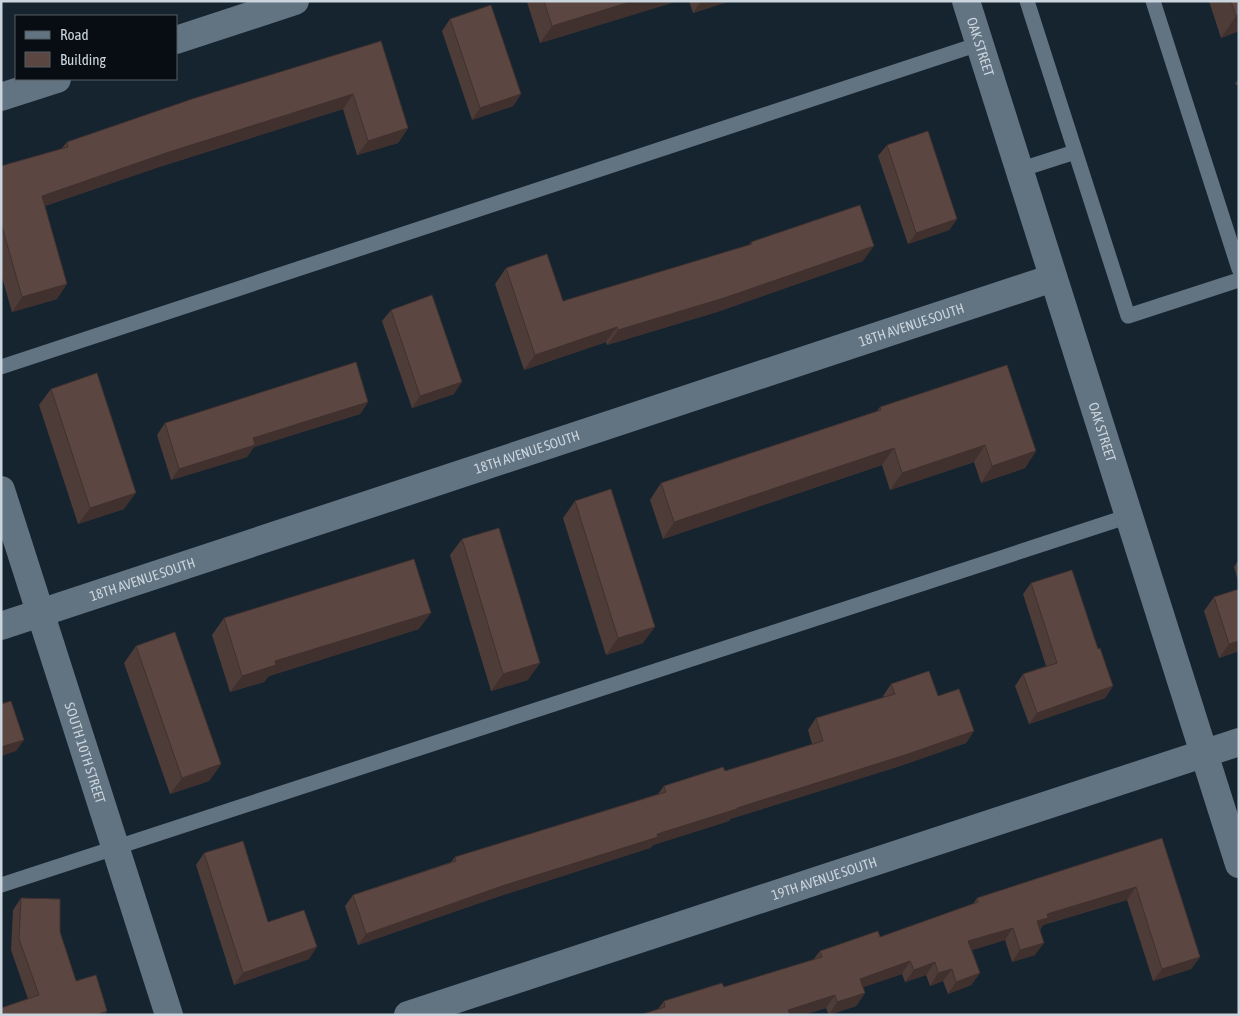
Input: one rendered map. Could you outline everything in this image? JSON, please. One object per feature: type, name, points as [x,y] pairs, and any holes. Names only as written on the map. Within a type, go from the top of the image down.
[{"type":"street","points":[[178,39],[295,1]]},
{"type":"street","name":"OAK STREET","points":[[966,1],[1239,864]]},
{"type":"street","points":[[1,97],[54,80]]},
{"type":"street","name":"18TH AVENUE SOUTH","points":[[1,626],[1053,278]]},
{"type":"street","name":"SOUTH 10TH STREET","points":[[1,490],[169,1015]]},
{"type":"street","name":"19TH AVENUE SOUTH","points":[[408,1015],[1239,742]]},
{"type":"lane","points":[[1027,1],[1128,316],[1239,280]]},
{"type":"lane","points":[[1153,1],[1239,269]]},
{"type":"lane","points":[[1,367],[979,44]]},
{"type":"lane","points":[[1019,170],[1075,152]]},
{"type":"lane","points":[[1,885],[1128,516]]},
{"type":"building","points":[[544,1],[633,1],[552,26]]},
{"type":"building","points":[[1231,1],[1239,1],[1239,15],[1236,16]]},
{"type":"building","points":[[491,5],[521,94],[480,108],[450,19]]},
{"type":"building","points":[[381,41],[408,128],[368,141],[353,94],[169,152],[42,196],[67,284],[22,297],[1,223],[1,166],[68,147],[67,142],[195,98]]},
{"type":"building","points":[[928,131],[957,219],[916,233],[887,145]]},
{"type":"building","points":[[860,205],[874,246],[727,297],[618,330],[617,327],[535,355],[506,268],[547,254],[563,301],[752,244],[751,242]]},
{"type":"building","points":[[432,295],[462,382],[420,396],[391,310]]},
{"type":"building","points":[[356,362],[368,402],[253,438],[255,445],[179,469],[165,423]]},
{"type":"building","points":[[1007,365],[1036,451],[992,466],[985,445],[902,473],[894,448],[674,522],[661,483],[881,410],[880,407]]},
{"type":"building","points":[[97,373],[136,493],[90,508],[51,389]]},
{"type":"building","points":[[611,489],[655,627],[618,638],[575,501]]},
{"type":"building","points":[[499,528],[540,663],[503,674],[462,539]]},
{"type":"building","points":[[414,559],[431,613],[275,661],[276,665],[242,676],[224,618]]},
{"type":"building","points":[[1072,570],[1098,649],[1100,648],[1113,686],[1037,713],[1023,674],[1057,663],[1031,583]]},
{"type":"building","points":[[1239,589],[1239,641],[1229,644],[1214,597]]},
{"type":"building","points":[[175,632],[221,764],[182,778],[136,646]]},
{"type":"building","points":[[929,671],[938,696],[959,689],[974,731],[905,755],[657,834],[658,837],[502,886],[366,934],[353,895],[456,861],[455,857],[666,792],[664,786],[723,767],[725,771],[823,741],[816,718],[895,694],[891,684]]},
{"type":"building","points":[[11,701],[24,740],[1,747],[1,704]]},
{"type":"building","points":[[1162,838],[1200,957],[1162,969],[1136,887],[1047,914],[1048,918],[1037,921],[1044,943],[1020,950],[1013,928],[968,941],[980,973],[956,982],[952,969],[938,973],[935,962],[914,970],[910,961],[860,979],[865,993],[837,1002],[835,995],[788,1010],[790,1015],[640,1015],[665,1007],[664,1001],[722,983],[724,987],[822,957],[820,951],[878,931],[880,937],[978,902],[977,898]]},
{"type":"building","points":[[243,841],[268,922],[304,910],[317,947],[243,973],[204,853]]},
{"type":"building","points":[[21,898],[60,899],[60,932],[76,981],[96,975],[107,1011],[96,1015],[1,1015],[1,1008],[39,995],[19,939]]}]
